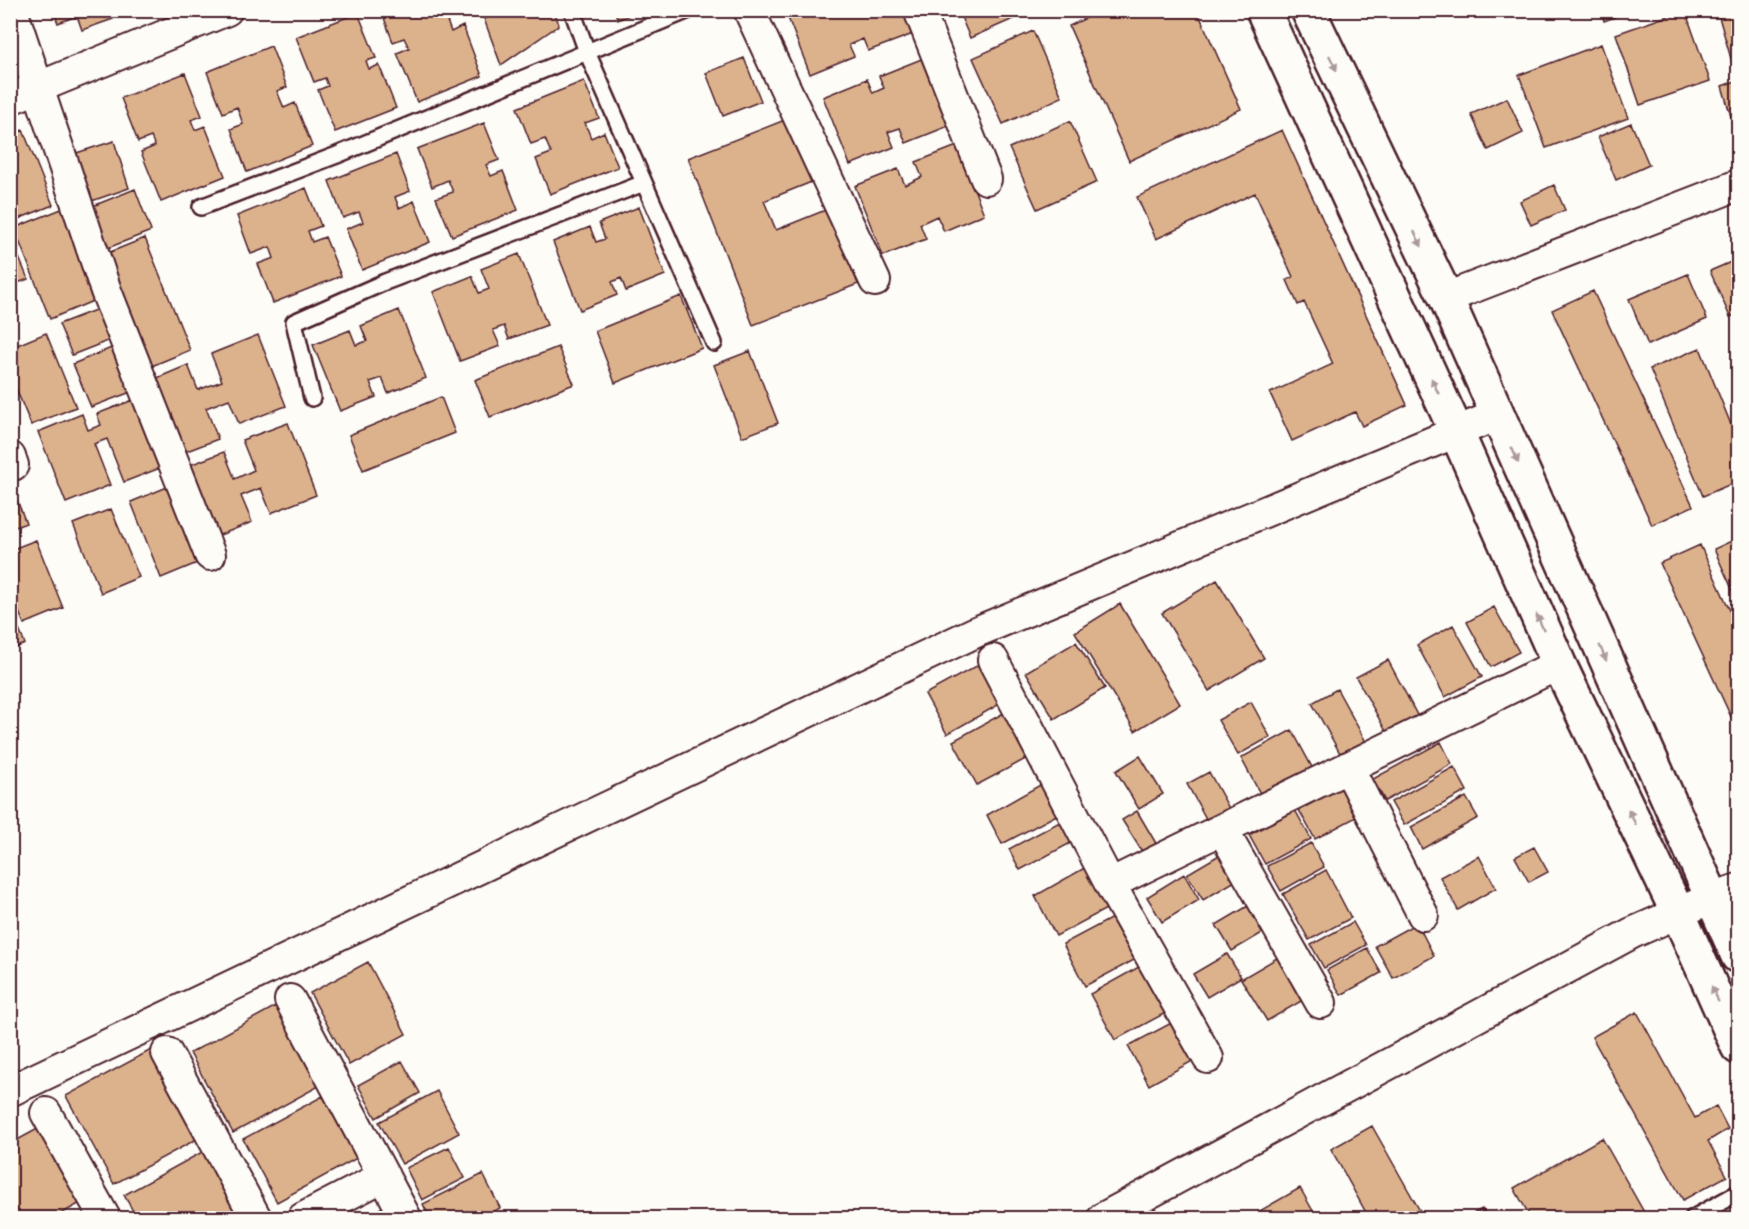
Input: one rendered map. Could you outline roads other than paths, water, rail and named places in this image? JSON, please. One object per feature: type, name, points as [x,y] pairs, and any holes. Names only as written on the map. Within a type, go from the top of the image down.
[{"type":"street","points":[[12,10],[24,93],[106,291],[210,555]]},
{"type":"street","points":[[24,93],[227,10]]},
{"type":"street","points":[[749,10],[875,281]]},
{"type":"street","points":[[919,10],[986,179]]},
{"type":"street","points":[[1263,10],[1456,431],[1559,664],[1678,913],[1738,1047]]},
{"type":"street","points":[[1317,13],[1497,415],[1725,894],[1738,956]]},
{"type":"street","points":[[1446,298],[1738,185]]},
{"type":"street","points":[[10,1091],[976,632],[1497,415]]},
{"type":"street","points":[[993,660],[1110,884],[1209,1058]]},
{"type":"street","points":[[1110,884],[1559,664]]},
{"type":"street","points":[[1348,767],[1423,915]]},
{"type":"street","points":[[1222,830],[1321,1003]]},
{"type":"street","points":[[1102,1218],[1622,939],[1725,894]]},
{"type":"street","points":[[291,1000],[406,1218]]},
{"type":"street","points":[[167,1053],[256,1218]]},
{"type":"street","points":[[46,1113],[105,1218]]},
{"type":"street","points":[[303,1218],[384,1176]]},
{"type":"lane","points":[[572,10],[587,52],[714,343]]},
{"type":"lane","points":[[201,207],[337,155],[689,10]]},
{"type":"lane","points":[[312,398],[294,322],[385,282],[644,183]]},
{"type":"lane","points":[[1693,1218],[1738,1194]]}]
